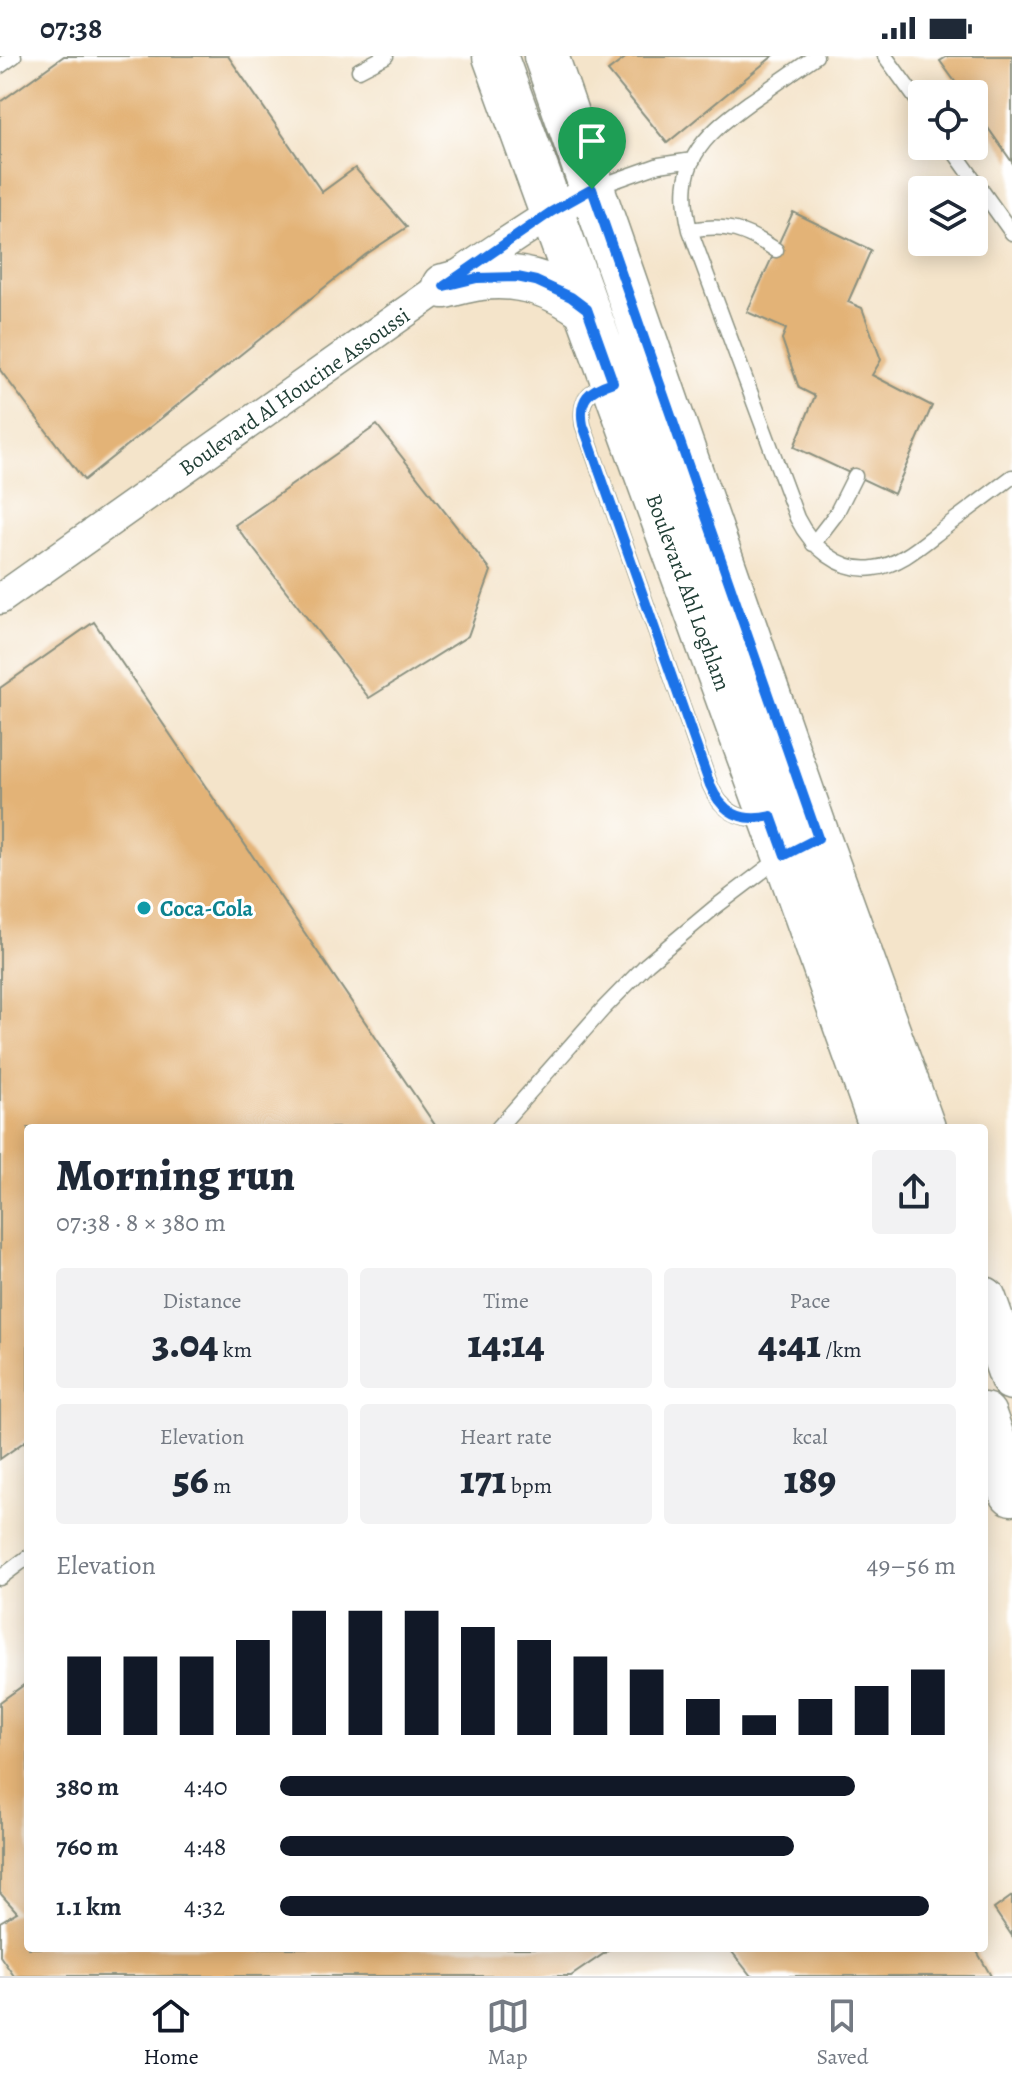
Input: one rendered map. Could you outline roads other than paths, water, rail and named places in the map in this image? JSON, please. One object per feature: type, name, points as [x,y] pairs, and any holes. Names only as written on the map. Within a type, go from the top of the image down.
[{"type":"main road","name":"Boulevard Ahl Loghlam","points":[[495,56],[613,382],[791,836],[921,1124]]},
{"type":"main road","name":"Boulevard Ahl Loghlam","points":[[546,56],[592,189],[881,1124]]},
{"type":"main road","points":[[444,286],[477,278],[517,277],[554,288],[587,309]]},
{"type":"main road","points":[[988,1310],[1012,1378]]},
{"type":"main road","points":[[988,1426],[1012,1493]]},
{"type":"street","name":"Boulevard Al Houcine Assoussi","points":[[0,599],[444,286],[551,212],[592,189]]},
{"type":"lane","points":[[0,66],[14,56]]},
{"type":"lane","points":[[359,70],[386,56]]},
{"type":"lane","points":[[816,56],[716,127],[693,160],[685,195],[690,230],[797,518],[813,544],[839,562],[873,569],[911,552],[1012,477]]},
{"type":"lane","points":[[885,56],[908,88]]},
{"type":"lane","points":[[592,189],[659,165],[693,160]]},
{"type":"lane","points":[[960,160],[1012,233]]},
{"type":"lane","points":[[690,230],[725,227],[756,237],[776,250]]},
{"type":"lane","points":[[813,544],[836,514],[855,476]]},
{"type":"lane","points":[[502,1124],[647,964],[714,908],[791,836]]},
{"type":"lane","points":[[0,1578],[24,1560]]},
{"type":"place","name":"Coca-Cola","points":[[144,908]]}]
